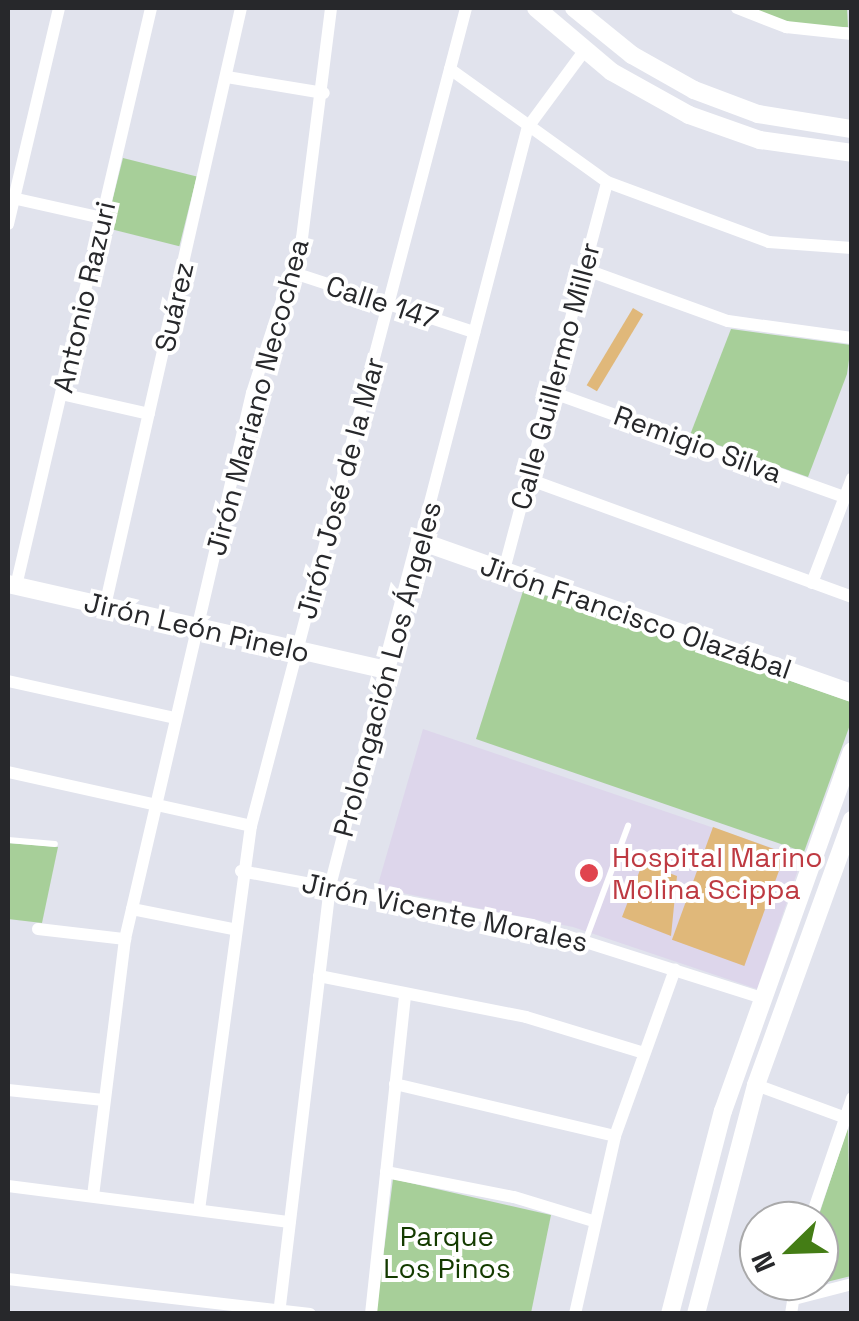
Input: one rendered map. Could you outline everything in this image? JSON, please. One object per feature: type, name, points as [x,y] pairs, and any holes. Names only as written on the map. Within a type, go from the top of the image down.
[{"type":"main road","points":[[536,8],[584,52],[644,92],[726,130],[852,153]]},
{"type":"main road","points":[[574,8],[632,55],[694,90],[758,114],[852,129]]},
{"type":"main road","name":"Jirón Francisco Olazábal","points":[[420,540],[852,693]]},
{"type":"main road","name":"Prolongación Los Ángeles","points":[[386,670],[420,540]]},
{"type":"main road","name":"Jirón León Pinelo","points":[[12,585],[386,670]]},
{"type":"main road","points":[[852,751],[845,789],[762,998],[702,1177],[671,1307],[696,1309],[756,1085],[852,820]]},
{"type":"main road","points":[[680,1267],[704,1272]]},
{"type":"street","points":[[8,224],[10,198],[60,8]]},
{"type":"street","name":"Antonio Razuri","points":[[12,585],[61,394],[150,8]]},
{"type":"street","name":"Suárez","points":[[105,606],[242,8]]},
{"type":"street","name":"Jirón Mariano Necochea","points":[[93,1196],[124,940],[252,393],[302,238],[324,93],[330,8]]},
{"type":"street","name":"Jirón José de la Mar","points":[[198,1210],[232,929],[251,826],[466,8]]},
{"type":"street","points":[[737,8],[786,26],[852,34]]},
{"type":"street","name":"Prolongación Los Ángeles","points":[[420,540],[528,127],[584,52]]},
{"type":"street","points":[[450,68],[607,182],[769,242],[852,248]]},
{"type":"street","points":[[227,77],[324,93]]},
{"type":"street","name":"Calle Guillermo Miller","points":[[504,570],[607,182]]},
{"type":"street","points":[[10,198],[102,218]]},
{"type":"street","points":[[584,269],[746,325],[852,338]]},
{"type":"street","name":"Calle 147","points":[[291,272],[474,332]]},
{"type":"street","name":"Remigio Silva","points":[[551,392],[844,497]]},
{"type":"street","points":[[61,394],[149,414]]},
{"type":"street","points":[[812,583],[852,478]]},
{"type":"street","points":[[528,479],[852,597]]},
{"type":"street","name":"Prolongación Los Ángeles","points":[[280,1312],[330,886],[386,670]]},
{"type":"street","points":[[8,681],[174,718]]},
{"type":"street","points":[[8,772],[251,826]]},
{"type":"street","name":"Jirón Vicente Morales","points":[[241,871],[586,939],[762,998]]},
{"type":"street","points":[[132,909],[232,929]]},
{"type":"street","points":[[38,929],[124,940]]},
{"type":"street","points":[[575,1314],[615,1136],[674,969]]},
{"type":"street","points":[[320,976],[580,1030],[642,1052]]},
{"type":"street","points":[[371,1314],[405,995]]},
{"type":"street","points":[[395,1084],[615,1136]]},
{"type":"street","points":[[756,1085],[848,1118]]},
{"type":"street","points":[[8,1090],[102,1100]]},
{"type":"street","points":[[817,1201],[852,1098]]},
{"type":"street","points":[[386,1172],[514,1197],[594,1222]]},
{"type":"street","points":[[8,1186],[290,1222]]},
{"type":"street","points":[[8,1278],[310,1314]]},
{"type":"street","points":[[792,1306],[852,1284]]},
{"type":"lane","points":[[586,939],[628,826]]},
{"type":"lane","points":[[8,840],[55,844]]},
{"type":"shaded area","name":"Hospital Marino Molina Scippa","points":[[423,729],[802,858],[757,989],[573,927],[377,888]]},
{"type":"green space","points":[[749,8],[847,8],[848,27],[800,27]]},
{"type":"green space","points":[[123,158],[197,176],[179,246],[106,228]]},
{"type":"green space","points":[[731,329],[851,345],[847,374],[808,477],[690,435]]},
{"type":"green space","points":[[524,588],[851,702],[851,722],[804,852],[476,739]]},
{"type":"green space","points":[[8,843],[58,847],[42,923],[8,919]]},
{"type":"green space","points":[[848,1127],[851,1276],[839,1279],[839,1201],[824,1201]]},
{"type":"green space","name":"Parque Los Pinos","points":[[393,1179],[551,1215],[531,1313],[376,1314]]},
{"type":"building","points":[[633,308],[643,314],[597,391],[587,385]]},
{"type":"building","points":[[713,827],[785,853],[744,966],[672,940]]},
{"type":"building","points":[[656,853],[666,856],[661,870],[677,876],[671,936],[622,917],[643,862],[651,865]]},
{"type":"place","name":"Hospital Marino Molina Scippa","points":[[589,873]]}]
